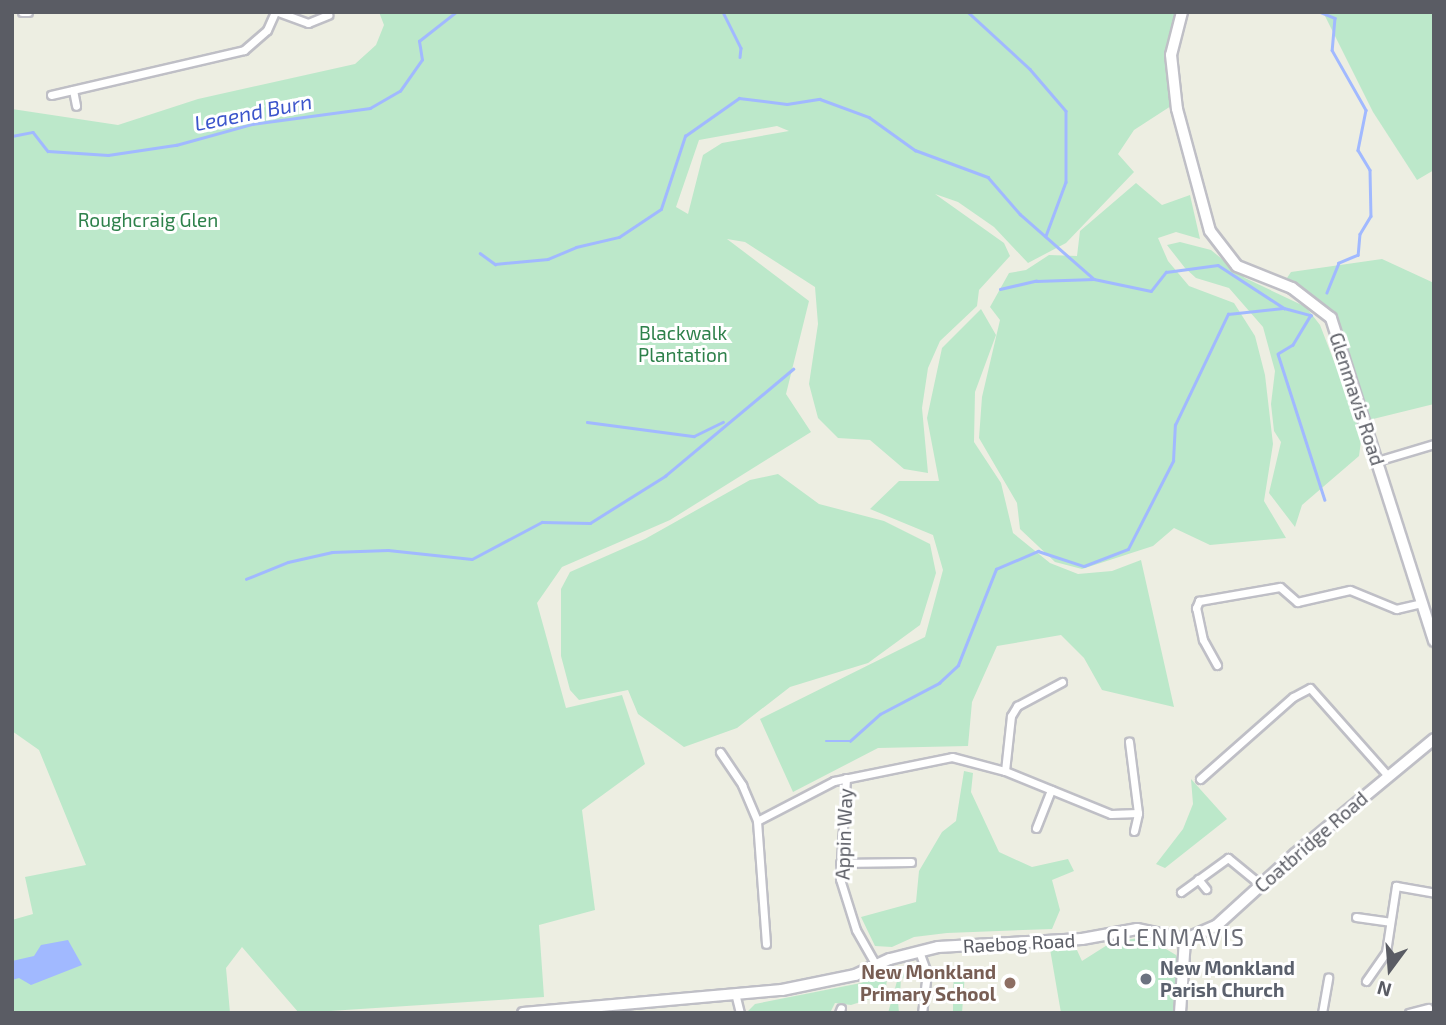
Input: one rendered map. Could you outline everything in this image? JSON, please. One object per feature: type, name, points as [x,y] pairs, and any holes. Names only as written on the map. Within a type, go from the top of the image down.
[{"type":"main road","name":"Glenmavis Road","points":[[1182,12],[1171,55],[1177,109],[1210,231],[1237,266],[1292,288],[1331,318],[1434,641]]},
{"type":"main road","name":"Coatbridge Road","points":[[1185,939],[1216,926],[1434,739]]},
{"type":"main road","name":"Raebog Road","points":[[523,1013],[662,1008],[736,997],[877,967],[890,958],[920,954],[938,947],[1071,940],[1137,929],[1185,939]]},
{"type":"main road","points":[[1180,1013],[1185,939]]},
{"type":"street","points":[[22,12],[28,12]]},
{"type":"street","points":[[51,95],[244,50],[267,30],[276,12],[308,23],[328,15]]},
{"type":"street","points":[[73,90],[76,106]]},
{"type":"street","points":[[1377,461],[1434,444]]},
{"type":"street","points":[[1217,665],[1203,640],[1196,608],[1199,601],[1279,587],[1297,602],[1350,590],[1396,609],[1422,603]]},
{"type":"street","points":[[1005,771],[1011,716],[1017,706],[1062,682]]},
{"type":"street","points":[[1200,779],[1293,697],[1310,688],[1388,776]]},
{"type":"street","points":[[1129,742],[1138,813],[1134,831]]},
{"type":"street","points":[[720,751],[742,785],[757,821],[766,944]]},
{"type":"street","points":[[757,821],[846,778],[952,757],[1005,771],[1111,814],[1138,813]]},
{"type":"street","name":"Appin Way","points":[[846,778],[840,863],[845,899],[877,967]]},
{"type":"street","points":[[1036,828],[1051,790]]},
{"type":"street","points":[[1181,892],[1228,858],[1261,885]]},
{"type":"street","points":[[840,863],[911,862]]},
{"type":"street","points":[[1198,879],[1206,889]]},
{"type":"street","points":[[1366,981],[1386,952],[1396,886],[1434,893]]},
{"type":"street","points":[[1356,917],[1390,922]]},
{"type":"street","points":[[920,954],[927,973],[922,1013]]},
{"type":"street","points":[[1322,1013],[1328,978]]},
{"type":"street","points":[[736,997],[740,1013]]},
{"type":"street","points":[[1409,1013],[1428,1008]]},
{"type":"green space","points":[[379,12],[1178,12],[1167,55],[1171,106],[1134,130],[1118,154],[1134,172],[1066,243],[1028,263],[994,227],[958,202],[935,194],[1004,243],[1010,256],[979,290],[977,306],[940,341],[928,368],[922,408],[928,473],[904,469],[870,440],[838,438],[818,418],[809,384],[818,324],[815,287],[745,242],[727,239],[809,301],[786,394],[811,432],[670,520],[562,567],[537,603],[566,708],[622,695],[645,764],[582,810],[595,910],[539,925],[544,997],[299,1013],[242,947],[226,968],[230,1013],[12,1013],[12,920],[33,914],[25,877],[86,865],[39,750],[12,731],[12,109],[118,125],[198,99],[355,64],[376,45],[384,25]],"holes":[[[777,126],[789,131],[722,143],[703,155],[688,214],[676,207],[699,140]]]},
{"type":"green space","points":[[1323,12],[1434,12],[1434,170],[1417,180],[1373,112]]},
{"type":"green space","points":[[1136,183],[1162,205],[1190,195],[1200,239],[1176,232],[1158,238],[1168,261],[1189,286],[1234,303],[1255,336],[1265,375],[1273,444],[1264,501],[1286,538],[1210,545],[1174,528],[1153,546],[1082,569],[1055,562],[1020,529],[1017,503],[979,438],[982,397],[1000,320],[990,307],[1009,273],[1026,270],[1049,255],[1077,256],[1080,231]]},
{"type":"green space","points":[[1180,242],[1211,250],[1245,278],[1306,307],[1320,325],[1362,434],[1359,456],[1302,505],[1295,527],[1269,493],[1281,442],[1274,431],[1271,404],[1275,371],[1263,327],[1229,288],[1196,278],[1185,268],[1167,245]]},
{"type":"green space","points":[[1382,259],[1434,283],[1434,404],[1369,420],[1338,322],[1285,281],[1291,272]]},
{"type":"green space","points":[[981,309],[996,335],[975,392],[974,442],[1001,483],[1013,533],[1050,563],[1078,574],[1112,571],[1141,560],[1174,707],[1102,690],[1084,658],[1061,635],[997,646],[972,702],[968,746],[878,748],[793,792],[760,719],[925,637],[943,570],[933,535],[870,509],[899,481],[939,481],[927,418],[942,348]]},
{"type":"green space","points":[[778,474],[819,504],[884,521],[930,544],[936,573],[920,625],[868,663],[790,687],[737,728],[684,747],[638,714],[628,690],[579,700],[570,690],[561,656],[561,589],[570,572],[645,539],[750,480]]},
{"type":"green space","points":[[964,771],[973,773],[971,792],[999,852],[1032,867],[1068,859],[1074,871],[1052,880],[1060,910],[1052,929],[947,933],[914,937],[892,947],[875,946],[861,917],[916,902],[919,871],[942,832],[956,821]]},
{"type":"green space","points":[[1191,779],[1227,819],[1165,868],[1156,864],[1183,829],[1193,804]]},
{"type":"green space","points":[[1146,937],[1176,955],[1180,966],[1173,1013],[1061,1013],[1050,949],[1076,948],[1082,961],[1112,942]]},
{"type":"green space","points":[[901,967],[919,974],[916,980],[901,978],[900,997],[912,1003],[898,1001],[899,1013],[888,1013]]},
{"type":"green space","points":[[888,972],[885,994],[851,1005],[835,1003],[831,1011],[746,1013],[755,1004],[861,983]]},
{"type":"green space","points":[[954,973],[965,973],[962,1013],[953,1013],[953,999],[939,995],[953,993]]},
{"type":"water","points":[[68,940],[82,965],[31,985],[19,978],[12,980],[12,961],[34,956],[41,945]]},
{"type":"waterway","name":"Leaend Burn","points":[[12,136],[33,132],[48,151],[108,155],[176,145],[252,124],[370,108],[400,91],[422,60],[419,41],[456,12]]},
{"type":"waterway","points":[[723,12],[741,48],[740,57]]},
{"type":"waterway","points":[[968,12],[1030,69],[1066,111],[1066,182],[1046,236]]},
{"type":"waterway","points":[[1320,12],[1335,18],[1332,50],[1366,110],[1358,150],[1370,170],[1371,216],[1360,234],[1358,255],[1339,263],[1327,293]]},
{"type":"waterway","points":[[480,253],[495,264],[548,259],[576,247],[619,237],[661,209],[685,136],[739,98],[787,104],[820,99],[869,117],[915,150],[988,177],[1020,214],[1094,279],[1151,291],[1166,272],[1218,265],[1284,308],[1311,315],[1293,345],[1278,354],[1325,500]]},
{"type":"waterway","points":[[1000,289],[1036,281],[1094,279]]},
{"type":"waterway","points":[[826,741],[850,741],[880,714],[939,683],[958,665],[996,569],[1038,551],[1084,566],[1128,549],[1173,461],[1175,425],[1228,314],[1283,308]]},
{"type":"waterway","points":[[246,579],[288,562],[332,552],[388,550],[472,559],[542,522],[590,523],[665,476],[793,369]]},
{"type":"waterway","points":[[587,422],[694,436],[723,422]]},
{"type":"place","name":"New Monkland Parish Church","points":[[1146,979]]},
{"type":"place","name":"New Monkland Primary School","points":[[1010,983]]},
{"type":"district","name":"GLENMAVIS","points":[[1176,937]]},
{"type":"park label","name":"Roughcraig Glen","points":[[148,220]]},
{"type":"park label","name":"Blackwalk Plantation","points":[[683,344]]}]
